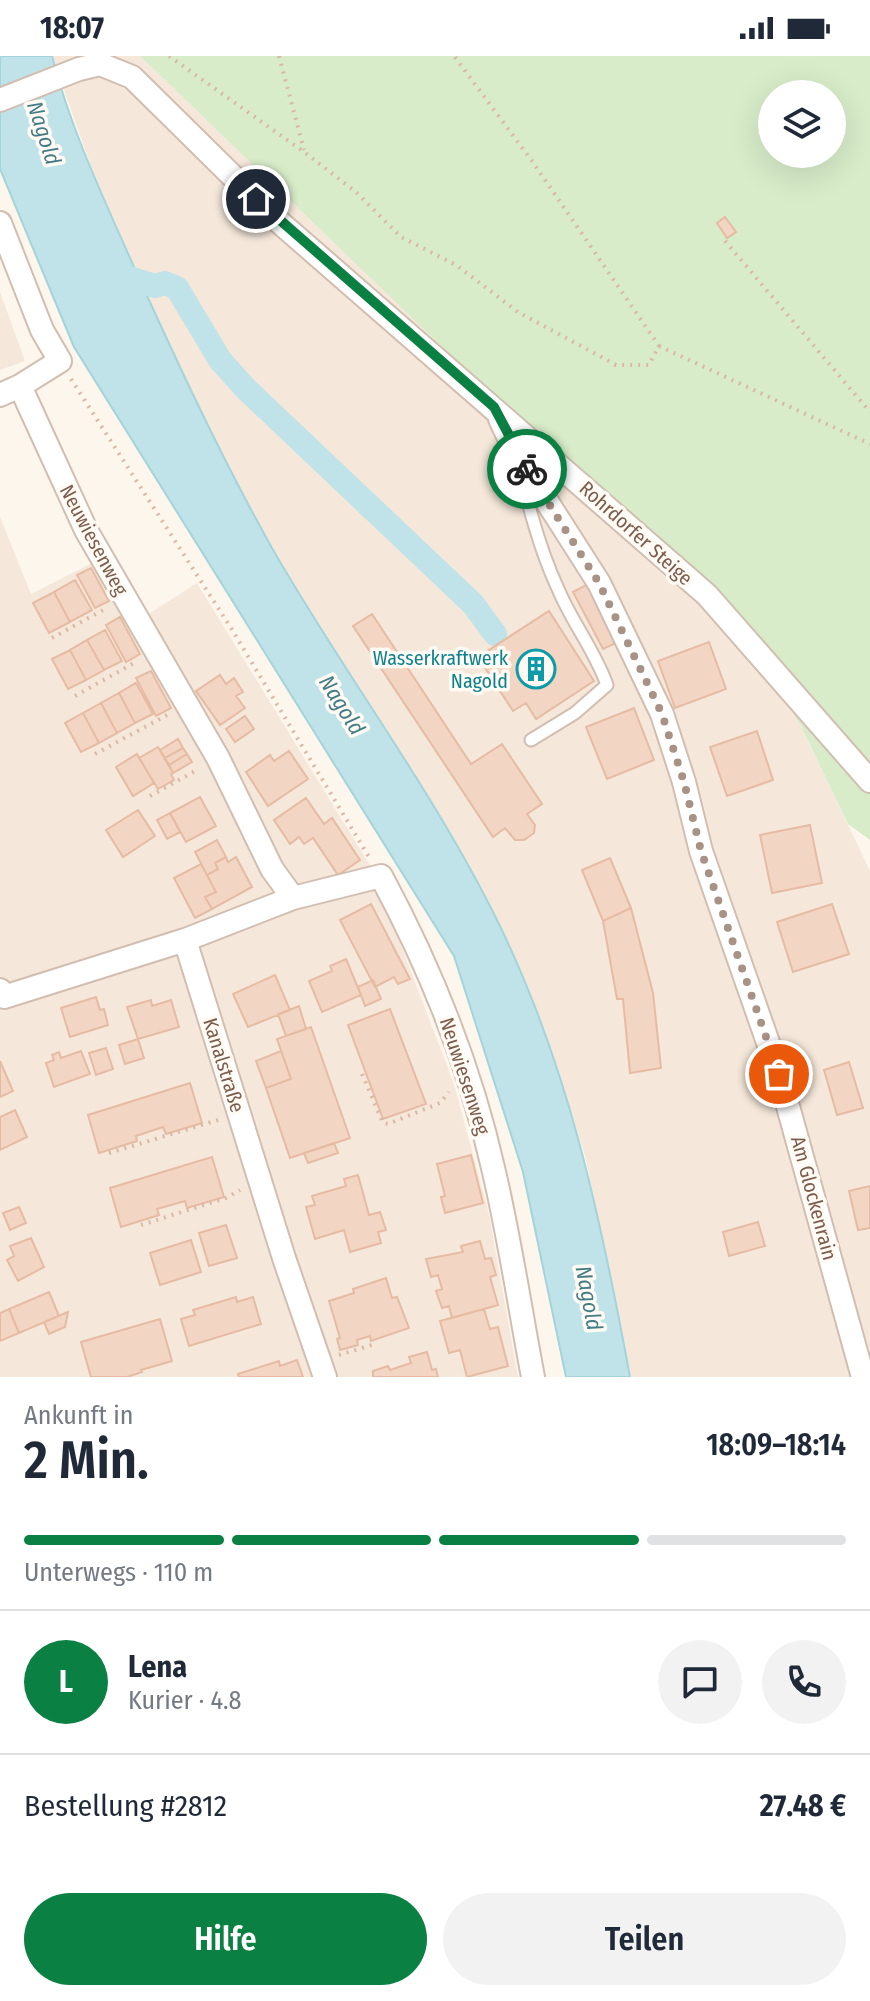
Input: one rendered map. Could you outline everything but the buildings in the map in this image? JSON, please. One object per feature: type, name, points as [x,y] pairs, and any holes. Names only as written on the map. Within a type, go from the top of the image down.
[{"type":"street","name":"Rohrdorfer Steige","points":[[0,100],[92,63],[132,77],[277,220],[707,595],[870,781]]},
{"type":"street","points":[[0,223],[42,330],[60,361],[10,391]]},
{"type":"street","name":"Neuwiesenweg","points":[[10,391],[86,530],[218,758],[272,869],[293,898]]},
{"type":"street","name":"Am Glockenrain","points":[[494,407],[516,453],[599,583],[662,714],[684,782],[701,851],[779,1074],[863,1377]]},
{"type":"street","points":[[0,990],[4,997],[185,940],[293,898],[381,876]]},
{"type":"street","name":"Neuwiesenweg","points":[[381,876],[412,935],[455,1038],[468,1080],[494,1171],[533,1377]]},
{"type":"street","name":"Kanalstraße","points":[[185,940],[322,1369]]},
{"type":"lane","points":[[516,453],[533,523],[559,593],[599,662],[607,685],[575,713],[531,740]]},
{"type":"path","points":[[169,56],[356,192],[401,237],[456,265],[518,312],[616,365],[649,365],[659,346]]},
{"type":"path","points":[[279,56],[304,152]]},
{"type":"path","points":[[454,56],[532,161],[659,346],[870,444]]},
{"type":"path","points":[[725,241],[870,412]]},
{"type":"path","points":[[60,361],[231,628],[381,876]]},
{"type":"path","points":[[52,638],[125,598]]},
{"type":"path","points":[[75,696],[155,651]]},
{"type":"path","points":[[95,754],[186,704]]},
{"type":"path","points":[[150,796],[218,758]]},
{"type":"path","points":[[362,1074],[383,1123],[388,1124],[440,1103],[452,1089],[468,1080]]},
{"type":"path","points":[[109,1153],[239,1113]]},
{"type":"path","points":[[141,1225],[226,1198],[235,1191],[261,1183]]},
{"type":"path","points":[[322,1369],[375,1344]]},
{"type":"shaded area","points":[[52,56],[140,56],[546,447],[729,614],[801,726],[870,871],[870,1377],[630,1377],[586,1159],[528,987],[495,915],[273,549],[204,421],[97,183]]},
{"type":"shaded area","points":[[0,292],[25,361],[0,370]]},
{"type":"shaded area","points":[[0,517],[31,594],[94,562],[130,626],[197,583],[371,867],[454,1084],[489,1214],[518,1377],[0,1377]]},
{"type":"green space","points":[[140,56],[870,56],[870,840],[848,824],[801,726],[729,614],[546,447]]},
{"type":"water","name":"Nagold","points":[[0,56],[52,56],[68,110],[100,189],[235,479],[299,594],[444,822],[495,916],[543,1027],[579,1142],[607,1259],[630,1377],[566,1377],[523,1172],[454,956],[74,347],[0,169]]},
{"type":"waterway","points":[[110,272],[155,286],[165,283],[177,288],[220,360],[246,389],[473,604],[495,634]]},
{"type":"way so far","points":[[527,469],[599,583],[662,714],[684,782],[701,851],[779,1074]]},
{"type":"place","name":"Wasserkraftwerk Nagold","points":[[536,669]]},
{"type":"route","points":[[256,199],[494,407],[527,469]]}]
